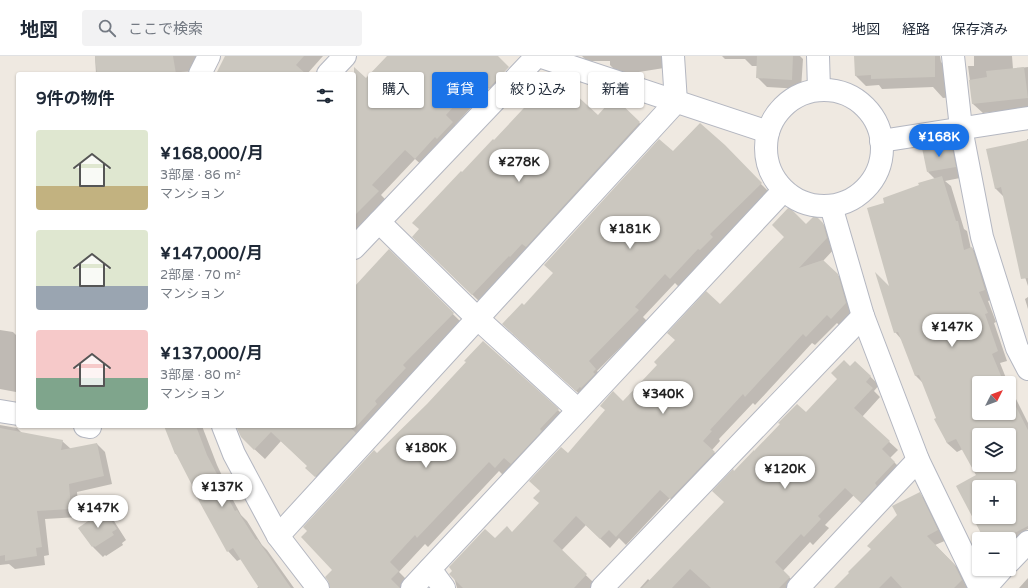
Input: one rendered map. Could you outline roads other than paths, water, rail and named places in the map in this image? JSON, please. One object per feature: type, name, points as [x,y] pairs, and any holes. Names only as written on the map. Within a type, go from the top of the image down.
[{"type":"street","points":[[201,72],[209,56]]},
{"type":"street","points":[[330,72],[345,56]]},
{"type":"street","points":[[356,246],[538,56],[768,132]]},
{"type":"street","points":[[278,536],[676,102],[673,56]]},
{"type":"street","points":[[818,56],[819,90]]},
{"type":"street","points":[[953,56],[961,128],[982,237],[1017,348],[1028,369]]},
{"type":"street","points":[[819,90],[838,91],[856,99],[870,112],[879,129],[883,149],[879,168],[870,185],[856,198],[838,206],[818,207],[799,202],[783,191],[771,175],[765,157],[766,137],[768,132],[772,119],[784,104],[800,94],[819,90]]},
{"type":"street","points":[[881,141],[1028,118]]},
{"type":"street","points":[[412,588],[783,191]]},
{"type":"street","points":[[832,206],[863,316],[918,460],[980,588]]},
{"type":"street","points":[[379,222],[477,318],[578,410]]},
{"type":"street","points":[[602,588],[863,316]]},
{"type":"street","points":[[0,411],[16,414]]},
{"type":"street","points":[[224,428],[234,454],[278,536],[318,588]]},
{"type":"street","points":[[798,588],[918,460]]},
{"type":"street","points":[[1016,555],[1028,542]]},
{"type":"street","points":[[430,570],[444,588]]},
{"type":"street","points":[[985,588],[996,576]]}]
